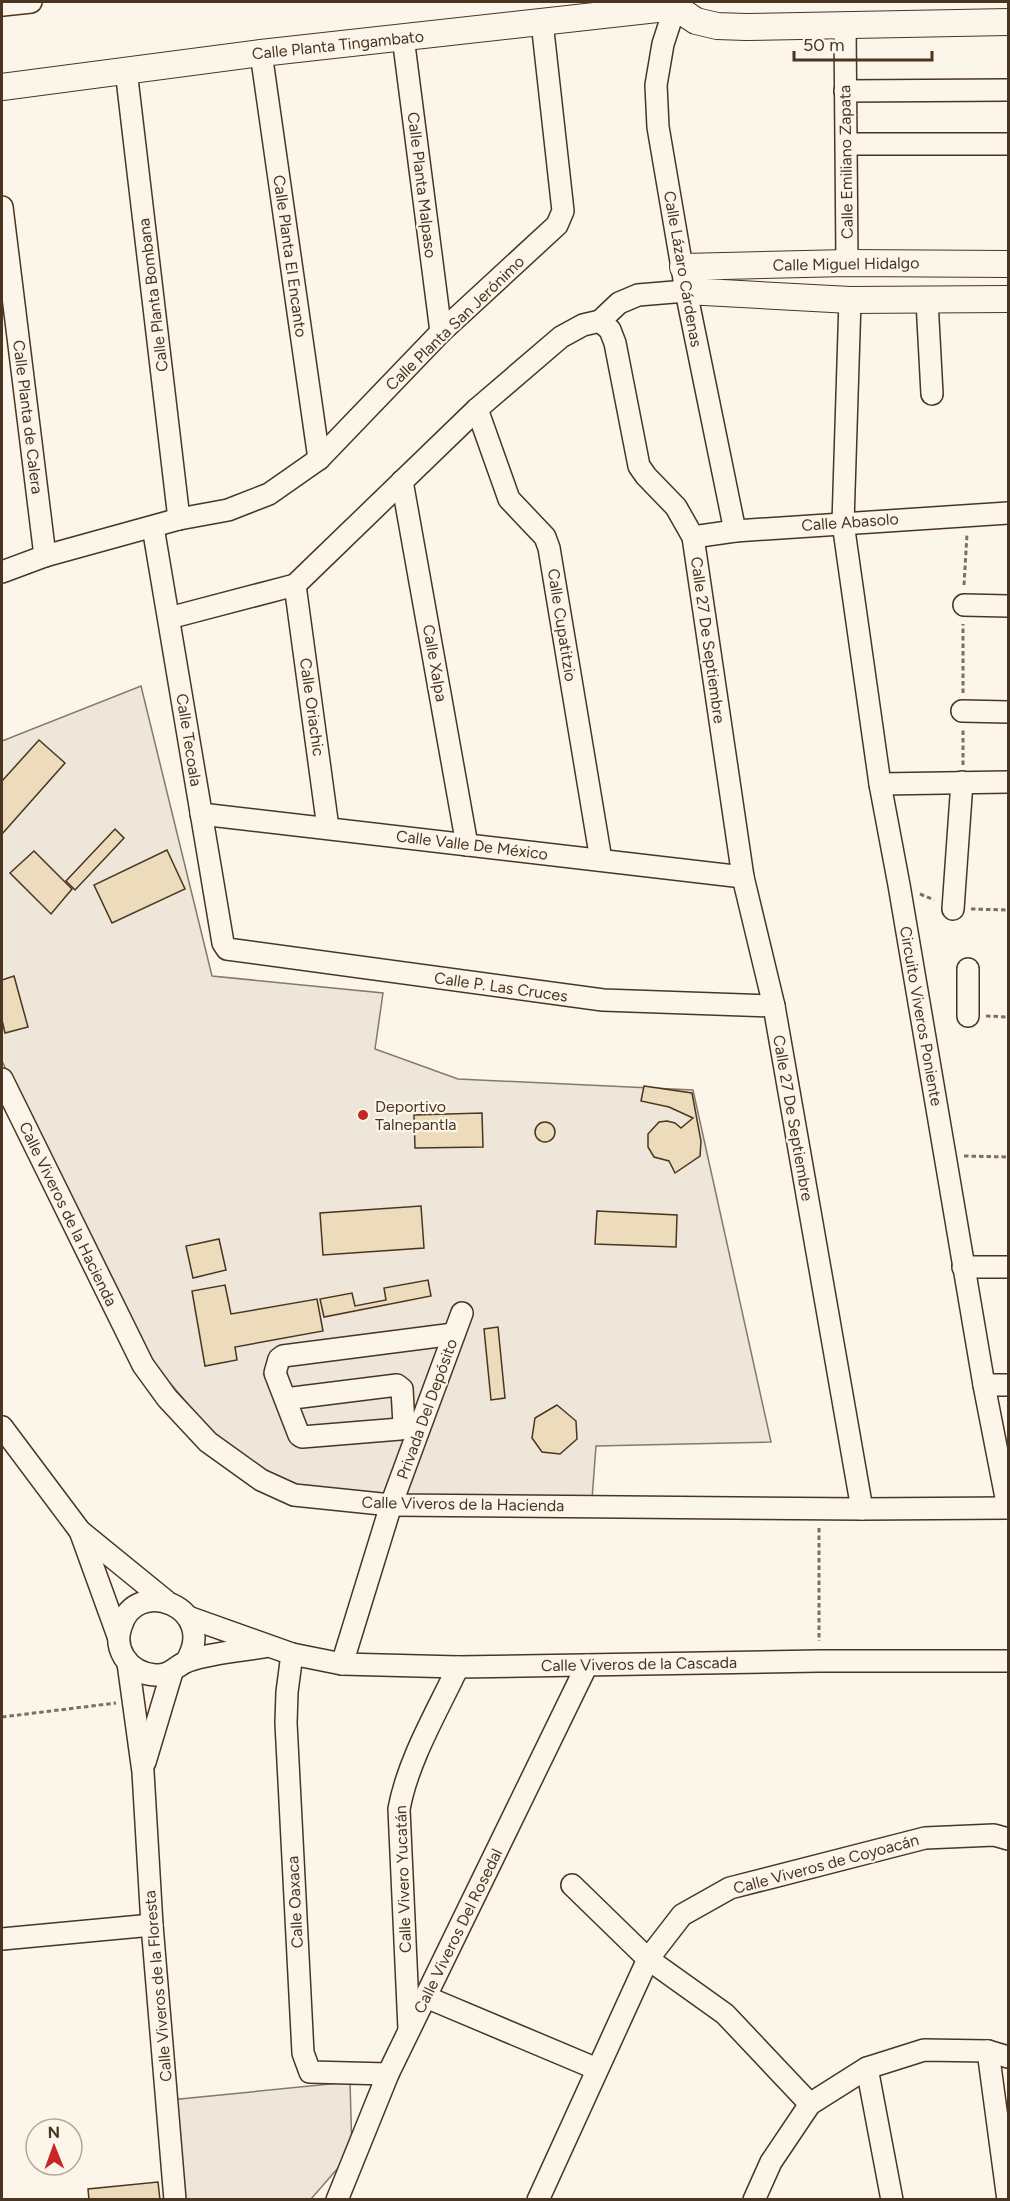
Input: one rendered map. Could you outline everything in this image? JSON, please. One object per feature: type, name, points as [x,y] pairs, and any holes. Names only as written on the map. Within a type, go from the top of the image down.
[{"type":"main road","name":"Calle Planta Tingambato","points":[[2,87],[261,53],[542,22],[675,4]]},
{"type":"main road","points":[[675,4],[696,21],[717,26],[1008,22]]},
{"type":"main road","name":"Calle Miguel Hidalgo","points":[[684,279],[847,263],[1008,264]]},
{"type":"main road","name":"Calle Miguel Hidalgo","points":[[684,279],[850,300],[1008,299]]},
{"type":"street","name":"Calle Lázaro Cárdenas","points":[[675,4],[663,44],[656,85],[658,127],[684,279],[735,531]]},
{"type":"street","name":"Calle Planta San Jerónimo","points":[[2,572],[45,556],[179,519],[228,510],[269,494],[319,459],[441,333],[557,225],[563,211],[542,22]]},
{"type":"street","name":"Calle Emiliano Zapata","points":[[845,25],[848,144],[847,263]]},
{"type":"street","name":"Calle Planta Malpaso","points":[[403,37],[441,333]]},
{"type":"street","name":"Calle Planta El Encanto","points":[[261,53],[319,459]]},
{"type":"street","name":"Calle Planta Bombana","points":[[126,70],[179,519]]},
{"type":"street","points":[[845,91],[1008,90]]},
{"type":"street","points":[[848,144],[1008,144]]},
{"type":"street","name":"Calle Planta de Calera","points":[[2,207],[45,556]]},
{"type":"street","points":[[170,618],[295,585],[477,409],[561,338],[583,325],[600,321],[619,303],[684,279]]},
{"type":"street","points":[[843,523],[850,300]]},
{"type":"street","points":[[927,301],[932,394]]},
{"type":"street","name":"Calle 27 De Septiembre","points":[[600,321],[610,330],[615,343],[639,466],[645,476],[676,507],[693,537],[743,877],[774,1006],[862,1509]]},
{"type":"street","name":"Calle Cupatitzio","points":[[477,409],[509,499],[545,537],[549,548],[601,860]]},
{"type":"street","name":"Calle Xalpa","points":[[402,481],[467,845]]},
{"type":"street","name":"Calle Abasolo","points":[[693,537],[735,531],[1008,513]]},
{"type":"street","name":"Circuito Viveros Poniente","points":[[843,523],[880,784],[984,1385],[1008,1508]]},
{"type":"street","name":"Calle Tecoala","points":[[153,527],[223,943],[230,951]]},
{"type":"street","name":"Calle Oriachic","points":[[295,585],[328,828]]},
{"type":"street","points":[[964,605],[1008,606]]},
{"type":"street","points":[[963,711],[1008,712]]},
{"type":"street","points":[[953,909],[962,782]]},
{"type":"street","points":[[880,784],[1008,782]]},
{"type":"street","name":"Calle Valle De México","points":[[201,814],[743,877]]},
{"type":"street","name":"Calle P. Las Cruces","points":[[230,951],[603,1000],[774,1006]]},
{"type":"street","points":[[968,969],[968,1016]]},
{"type":"street","name":"Calle Viveros de la Hacienda","points":[[2,1079],[143,1365],[167,1398],[208,1442],[261,1480],[294,1494],[391,1505],[1008,1508]]},
{"type":"street","points":[[963,1266],[1008,1267]]},
{"type":"street","name":"Privada Del Depósito","points":[[342,1664],[391,1505],[462,1312]]},
{"type":"street","points":[[285,1399],[397,1384],[402,1389],[404,1425],[400,1429],[302,1437],[299,1435],[285,1399],[275,1373],[279,1359],[283,1356],[454,1334]]},
{"type":"street","points":[[984,1385],[1008,1385]]},
{"type":"street","points":[[2,1430],[80,1531],[166,1601],[179,1607],[188,1617],[194,1635],[191,1654],[179,1667],[157,1675],[141,1672],[128,1663],[120,1650],[118,1636],[80,1531]]},
{"type":"street","points":[[118,1636],[123,1619],[134,1607],[149,1600],[166,1601]]},
{"type":"street","name":"Calle Viveros de la Cascada","points":[[188,1617],[292,1654],[342,1664],[458,1667],[819,1661],[1008,1661]]},
{"type":"street","name":"Calle Viveros de la Cascada","points":[[179,1667],[233,1651],[271,1646]]},
{"type":"street","name":"Calle Oaxaca","points":[[292,1654],[286,1724],[303,2053],[310,2072],[388,2074]]},
{"type":"street","name":"Calle Viveros de la Floresta","points":[[128,1663],[143,1772],[152,1925],[175,2199]]},
{"type":"street","name":"Calle Viveros Del Rosedal","points":[[337,2199],[388,2074],[587,1665]]},
{"type":"street","name":"Calle Viveros de la Floresta","points":[[143,1772],[157,1716],[179,1667]]},
{"type":"street","name":"Calle Vivero Yucatán","points":[[409,2031],[399,1809],[403,1788],[458,1667]]},
{"type":"street","name":"Calle Viveros de Coyoacán","points":[[538,2199],[648,1959],[682,1916],[730,1888],[924,1838],[994,1835],[1008,1839]]},
{"type":"street","points":[[572,1885],[648,1959],[725,2014],[810,2104]]},
{"type":"street","points":[[2,1939],[152,1925]]},
{"type":"street","points":[[426,1997],[597,2069]]},
{"type":"street","points":[[754,2199],[771,2162],[810,2104],[867,2068],[924,2050],[988,2051],[1008,2057]]},
{"type":"street","points":[[988,2051],[1008,2199]]},
{"type":"street","points":[[867,2068],[892,2199]]},
{"type":"path","points":[[962,782],[963,711]]},
{"type":"path","points":[[944,1155],[1008,1157]]},
{"type":"path","points":[[819,1508],[819,1661]]},
{"type":"path","points":[[2,1717],[132,1701]]},
{"type":"shaded area","name":"Deportivo Talnepantla","points":[[141,686],[212,976],[383,993],[375,1049],[458,1079],[693,1090],[771,1442],[596,1446],[592,1499],[408,1498],[294,1489],[216,1437],[158,1369],[110,1288],[2,1061],[2,741]]},
{"type":"shaded area","points":[[350,2082],[352,2152],[311,2199],[185,2199],[179,2194],[170,2100]]},
{"type":"building","points":[[39,740],[65,763],[2,834],[2,781]]},
{"type":"building","points":[[115,829],[124,838],[75,890],[66,881]]},
{"type":"building","points":[[167,850],[185,889],[112,923],[94,885]]},
{"type":"building","points":[[34,851],[72,889],[51,914],[10,873]]},
{"type":"building","points":[[14,976],[28,1027],[5,1033],[2,1020],[2,980]]},
{"type":"building","points":[[644,1086],[692,1093],[701,1141],[700,1156],[675,1173],[669,1161],[654,1157],[648,1147],[648,1134],[659,1122],[675,1123],[681,1128],[693,1118],[669,1107],[641,1101]]},
{"type":"building","points":[[482,1113],[483,1147],[415,1148],[414,1115]]},
{"type":"building","points":[[545,1122],[552,1125],[555,1132],[552,1139],[545,1142],[538,1139],[535,1132],[538,1125]]},
{"type":"building","points":[[421,1206],[424,1248],[323,1255],[320,1213]]},
{"type":"building","points":[[597,1211],[677,1215],[676,1247],[595,1244]]},
{"type":"building","points":[[219,1239],[226,1270],[193,1278],[186,1246]]},
{"type":"building","points":[[428,1280],[431,1296],[324,1317],[320,1299],[352,1293],[355,1306],[386,1300],[384,1288]]},
{"type":"building","points":[[225,1285],[231,1314],[317,1299],[323,1331],[235,1347],[237,1360],[205,1366],[192,1291]]},
{"type":"building","points":[[498,1327],[505,1398],[491,1400],[484,1329]]},
{"type":"building","points":[[557,1405],[576,1421],[577,1439],[560,1454],[542,1452],[532,1438],[535,1418]]},
{"type":"building","points":[[158,2182],[160,2200],[89,2200],[88,2189]]},
{"type":"place","name":"Deportivo Talnepantla","points":[[363,1115]]}]
